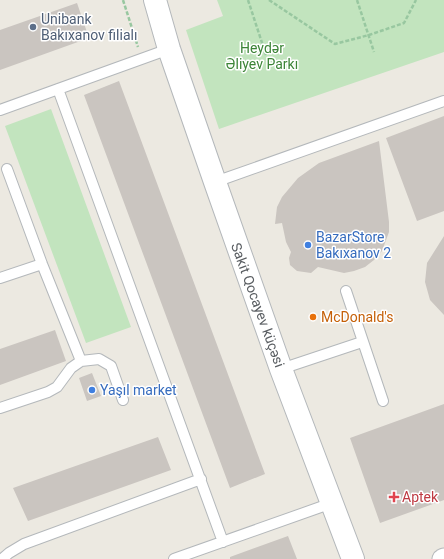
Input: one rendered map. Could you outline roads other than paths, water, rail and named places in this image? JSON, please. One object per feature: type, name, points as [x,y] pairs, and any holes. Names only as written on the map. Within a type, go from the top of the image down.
[{"type":"street","name":"Sakit Qocayev küçəsi","points":[[156,0],[167,42],[215,182],[281,369],[353,559]]},
{"type":"street","points":[[167,42],[168,0]]},
{"type":"lane","points":[[0,110],[142,59],[167,42]]},
{"type":"lane","points":[[58,88],[223,542]]},
{"type":"lane","points":[[215,182],[444,101]]},
{"type":"lane","points":[[8,169],[42,264],[81,361]]},
{"type":"lane","points":[[0,278],[42,264]]},
{"type":"lane","points":[[346,291],[383,401]]},
{"type":"lane","points":[[281,369],[362,342]]},
{"type":"lane","points":[[0,408],[48,392],[57,387],[71,368],[81,361],[99,359],[111,366],[123,400]]},
{"type":"lane","points":[[2,559],[9,552],[24,544],[201,479]]},
{"type":"lane","points":[[174,559],[332,503]]},
{"type":"place","name":"Unibank Bakıxanov filialı","points":[[33,27]]},
{"type":"place","name":"BazarStore Bakıxanov 2","points":[[308,245]]},
{"type":"place","name":"McDonald's","points":[[313,317]]},
{"type":"place","name":"Yaşıl market","points":[[92,390]]},
{"type":"place","name":"Aptek","points":[[394,497]]},
{"type":"park label","name":"Heydər Əliyev Parkı","points":[[262,56]]}]
